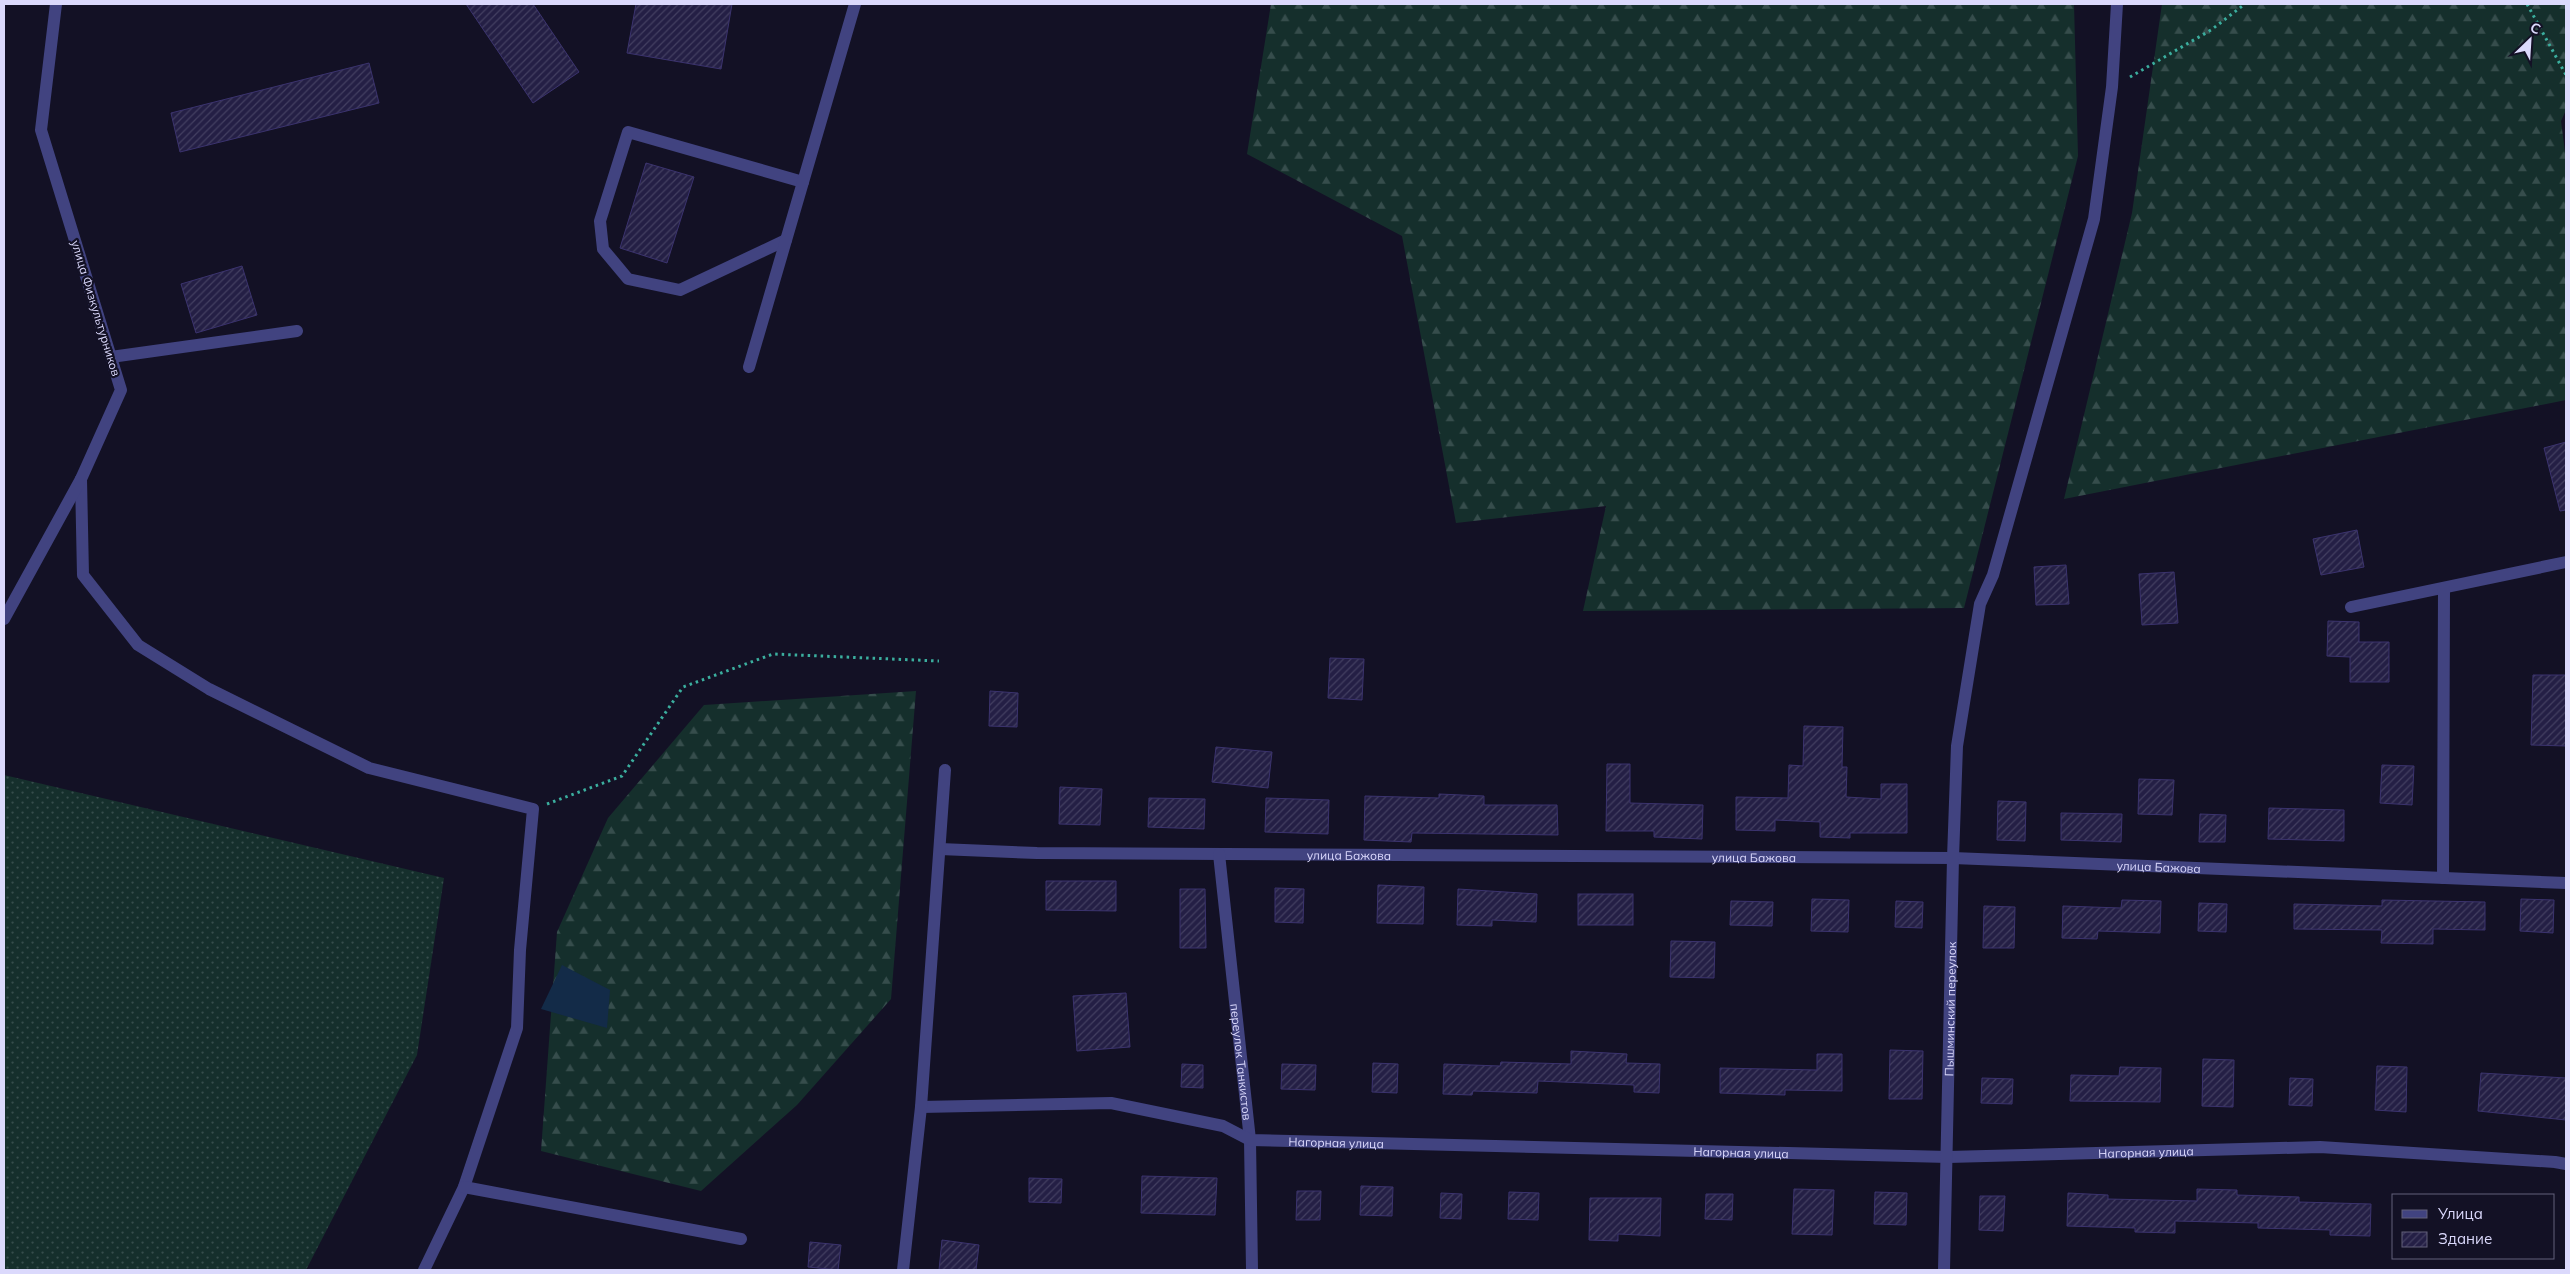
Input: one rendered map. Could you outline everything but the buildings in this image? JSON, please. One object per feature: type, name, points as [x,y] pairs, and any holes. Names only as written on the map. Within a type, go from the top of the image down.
[{"type":"street","name":"улица Физкультурников","points":[[4,619],[81,479],[121,390],[41,130],[56,4]]},
{"type":"street","points":[[749,367],[856,4]]},
{"type":"street","name":"Пышминский переулок","points":[[1944,1270],[1957,746],[1980,604],[1993,575],[2094,219],[2112,87],[2117,4]]},
{"type":"street","points":[[786,240],[680,290],[628,280],[603,249],[600,221],[628,132],[803,182]]},
{"type":"street","points":[[111,357],[297,331]]},
{"type":"street","points":[[81,479],[83,576],[138,645],[209,688],[369,768],[533,809],[520,950],[517,1028],[464,1187],[424,1270]]},
{"type":"street","points":[[2351,607],[2566,562]]},
{"type":"street","points":[[2443,878],[2444,588]]},
{"type":"street","points":[[903,1270],[921,1107],[945,770]]},
{"type":"street","name":"улица Бажова","points":[[940,849],[1037,853],[1953,858],[2566,883]]},
{"type":"street","name":"переулок Танкистов","points":[[1219,854],[1250,1140],[1252,1270]]},
{"type":"street","name":"Нагорная улица","points":[[921,1107],[1111,1103],[1223,1126],[1250,1140],[1948,1156],[2320,1147],[2566,1164]]},
{"type":"street","points":[[464,1187],[741,1239]]},
{"type":"path","points":[[2112,87],[2211,30],[2245,4]]},
{"type":"path","points":[[2527,4],[2566,75]]},
{"type":"path","points":[[533,809],[622,776],[683,687],[692,683],[773,654],[939,661]]},
{"type":"green space","points":[[1271,4],[2074,4],[2078,156],[1964,608],[1583,611],[1606,506],[1456,523],[1402,236],[1247,154]]},
{"type":"green space","points":[[2162,4],[2566,4],[2566,110],[2561,121],[2566,160],[2566,400],[2064,499],[2132,213]]},
{"type":"green space","points":[[916,691],[891,999],[797,1105],[701,1191],[541,1151],[557,932],[608,818],[704,705]]},
{"type":"green space","points":[[4,775],[444,878],[417,1055],[306,1270],[4,1270]]},
{"type":"water","points":[[562,965],[610,990],[607,1028],[541,1009]]}]
